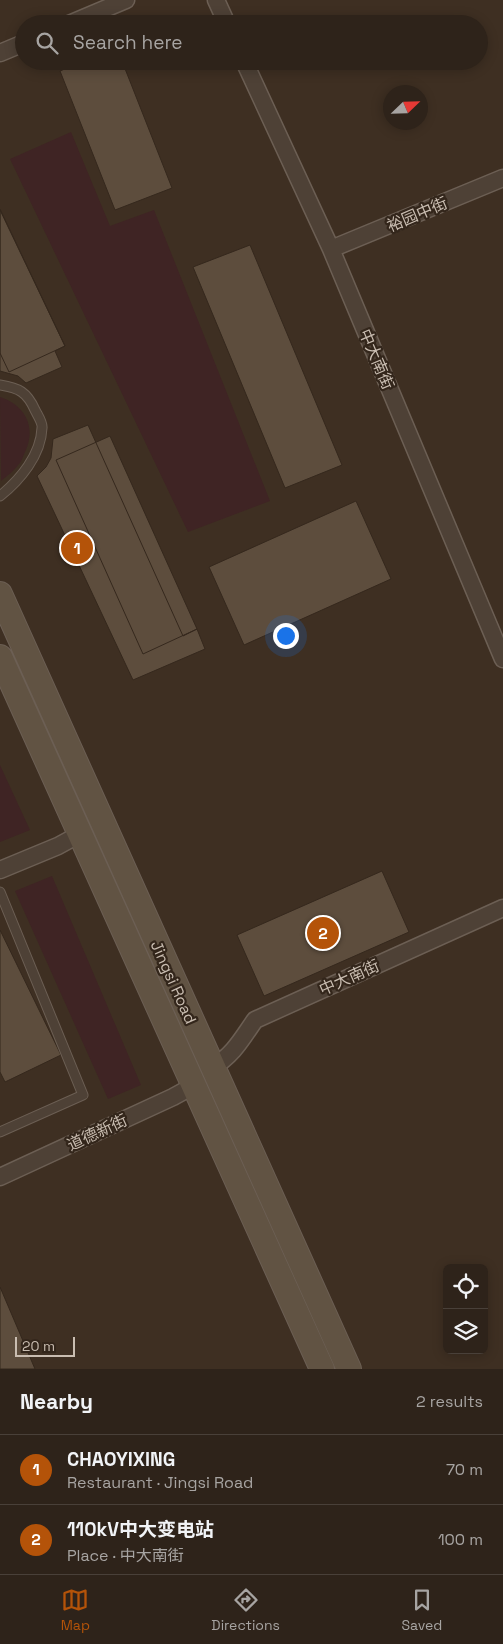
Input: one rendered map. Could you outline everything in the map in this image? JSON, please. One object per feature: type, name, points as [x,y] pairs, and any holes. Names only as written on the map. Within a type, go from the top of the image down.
[{"type":"main road","name":"Jingsi Road","points":[[0,594],[348,1369]]},
{"type":"main road","name":"Jingsi Road","points":[[0,657],[322,1369]]},
{"type":"street","points":[[90,15],[126,0]]},
{"type":"street","points":[[216,0],[223,15]]},
{"type":"street","points":[[0,53],[15,47]]},
{"type":"street","name":"中大南街","points":[[248,70],[331,249],[503,659]]},
{"type":"street","name":"裕园中街","points":[[331,249],[503,178]]},
{"type":"street","points":[[0,870],[58,846],[80,834]]},
{"type":"street","name":"中大南街","points":[[212,1068],[226,1059],[235,1049],[255,1020],[503,908]]},
{"type":"street","name":"道德新街","points":[[0,1177],[193,1086]]},
{"type":"lane","points":[[0,385],[15,387],[29,398],[43,427],[29,466],[9,489],[0,496]]},
{"type":"lane","points":[[0,892],[83,1095],[0,1132]]},
{"type":"shaded area","points":[[71,132],[110,226],[154,210],[270,501],[188,532],[10,159]]},
{"type":"shaded area","points":[[0,397],[16,405],[22,411],[29,426],[30,434],[21,462],[1,481]]},
{"type":"shaded area","points":[[0,765],[30,830],[0,842]]},
{"type":"shaded area","points":[[52,876],[141,1085],[108,1099],[15,891]]},
{"type":"building","points":[[126,70],[172,188],[115,210],[60,71]]},
{"type":"building","points":[[0,209],[65,346],[55,351],[62,367],[26,383],[18,376],[0,371]]},
{"type":"building","points":[[0,210],[65,346],[9,372],[0,353]]},
{"type":"building","points":[[250,245],[342,465],[285,488],[193,267]]},
{"type":"building","points":[[88,425],[183,636],[197,629],[205,649],[133,680],[37,476],[46,467],[51,458],[53,439]]},
{"type":"building","points":[[110,436],[197,629],[143,654],[56,460]]},
{"type":"building","points":[[356,501],[391,579],[244,645],[209,567]]},
{"type":"building","points":[[382,871],[409,932],[264,996],[237,935]]},
{"type":"building","points":[[0,930],[61,1055],[5,1082],[0,1072]]},
{"type":"building","points":[[0,1287],[35,1369],[0,1369]]},
{"type":"place","name":"CHAOYIXING","points":[[77,548]]},
{"type":"place","name":"110kV中大变电站","points":[[323,933]]}]
